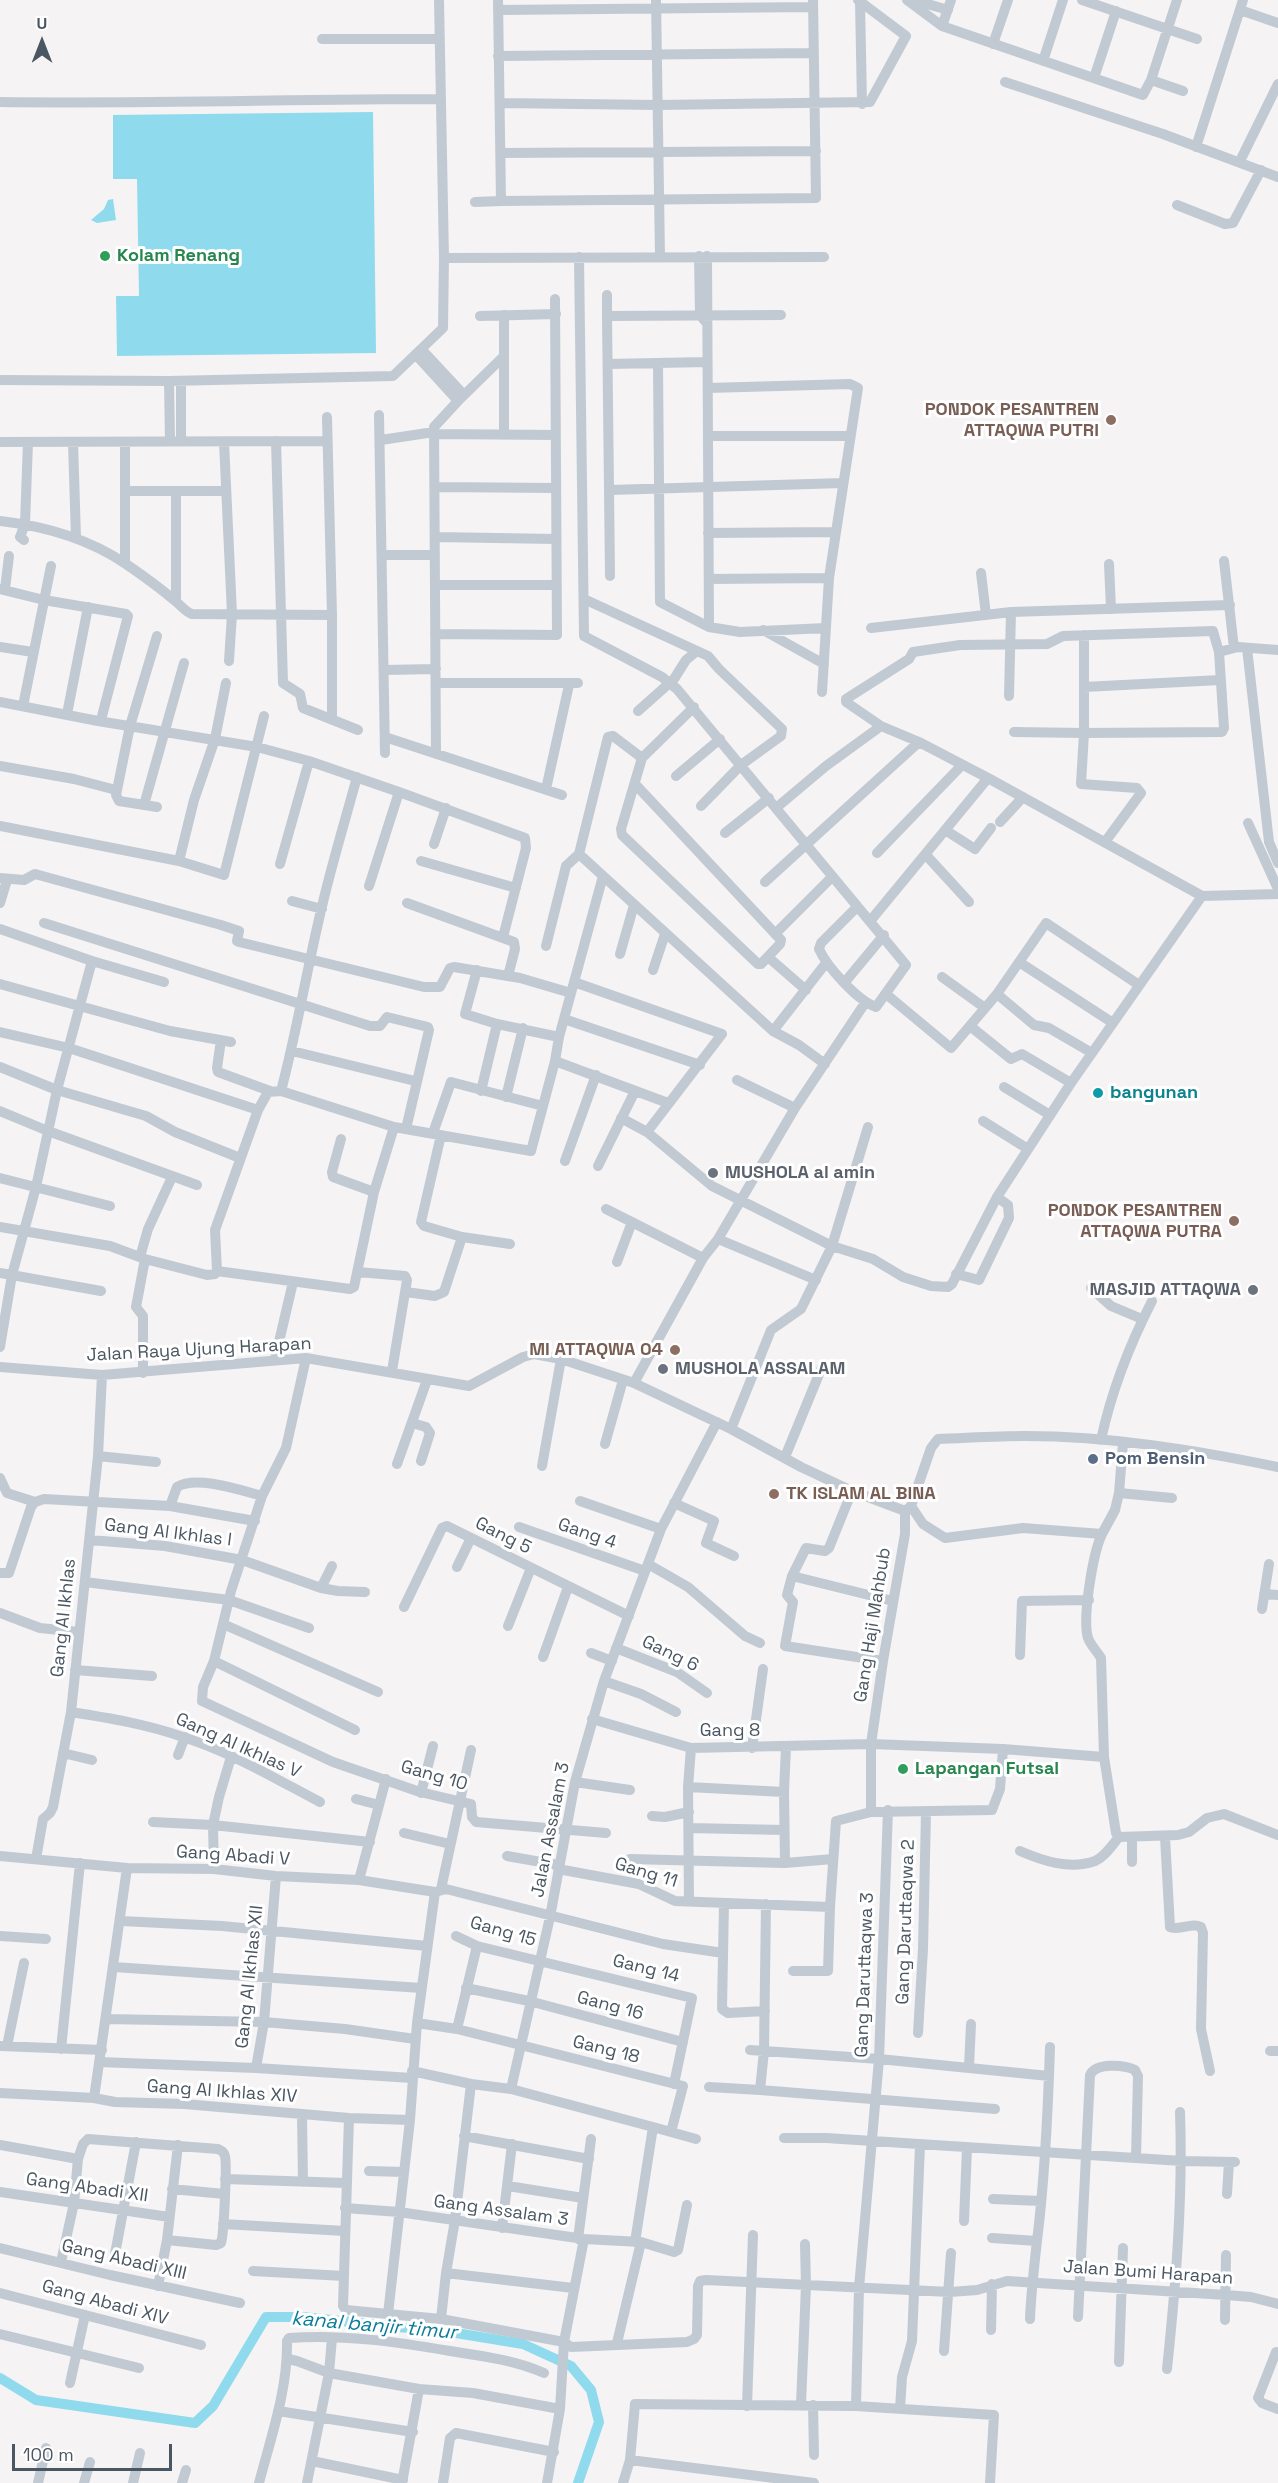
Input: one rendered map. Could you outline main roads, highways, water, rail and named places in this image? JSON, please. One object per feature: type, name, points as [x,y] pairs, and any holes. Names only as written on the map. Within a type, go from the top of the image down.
[{"type":"water","points":[[373,112],[376,353],[117,356],[116,296],[139,296],[137,179],[113,179],[113,115]]},
{"type":"water","name":"Kolam Renang","points":[[113,199],[116,220],[97,223],[91,220],[104,209],[108,200]]},
{"type":"waterway","name":"kanal banjir timur","points":[[0,2378],[36,2400],[195,2423],[213,2406],[266,2317],[303,2317],[456,2333],[523,2344],[571,2366],[591,2390],[599,2422],[578,2483]]},
{"type":"place","name":"Kolam Renang","points":[[105,256]]},
{"type":"place","name":"PONDOK PESANTREN ATTAQWA PUTRI","points":[[1111,420]]},
{"type":"place","name":"bangunan","points":[[1098,1093]]},
{"type":"place","name":"MUSHOLA al amin","points":[[713,1173]]},
{"type":"place","name":"PONDOK PESANTREN ATTAQWA PUTRA","points":[[1234,1221]]},
{"type":"place","name":"MASJID ATTAQWA","points":[[1253,1290]]},
{"type":"place","name":"MI ATTAQWA 04","points":[[675,1350]]},
{"type":"place","name":"MUSHOLA ASSALAM","points":[[663,1369]]},
{"type":"place","name":"Pom Bensin","points":[[1093,1459]]},
{"type":"place","name":"TK ISLAM AL BINA","points":[[774,1494]]},
{"type":"place","name":"Lapangan Futsal","points":[[903,1769]]}]
